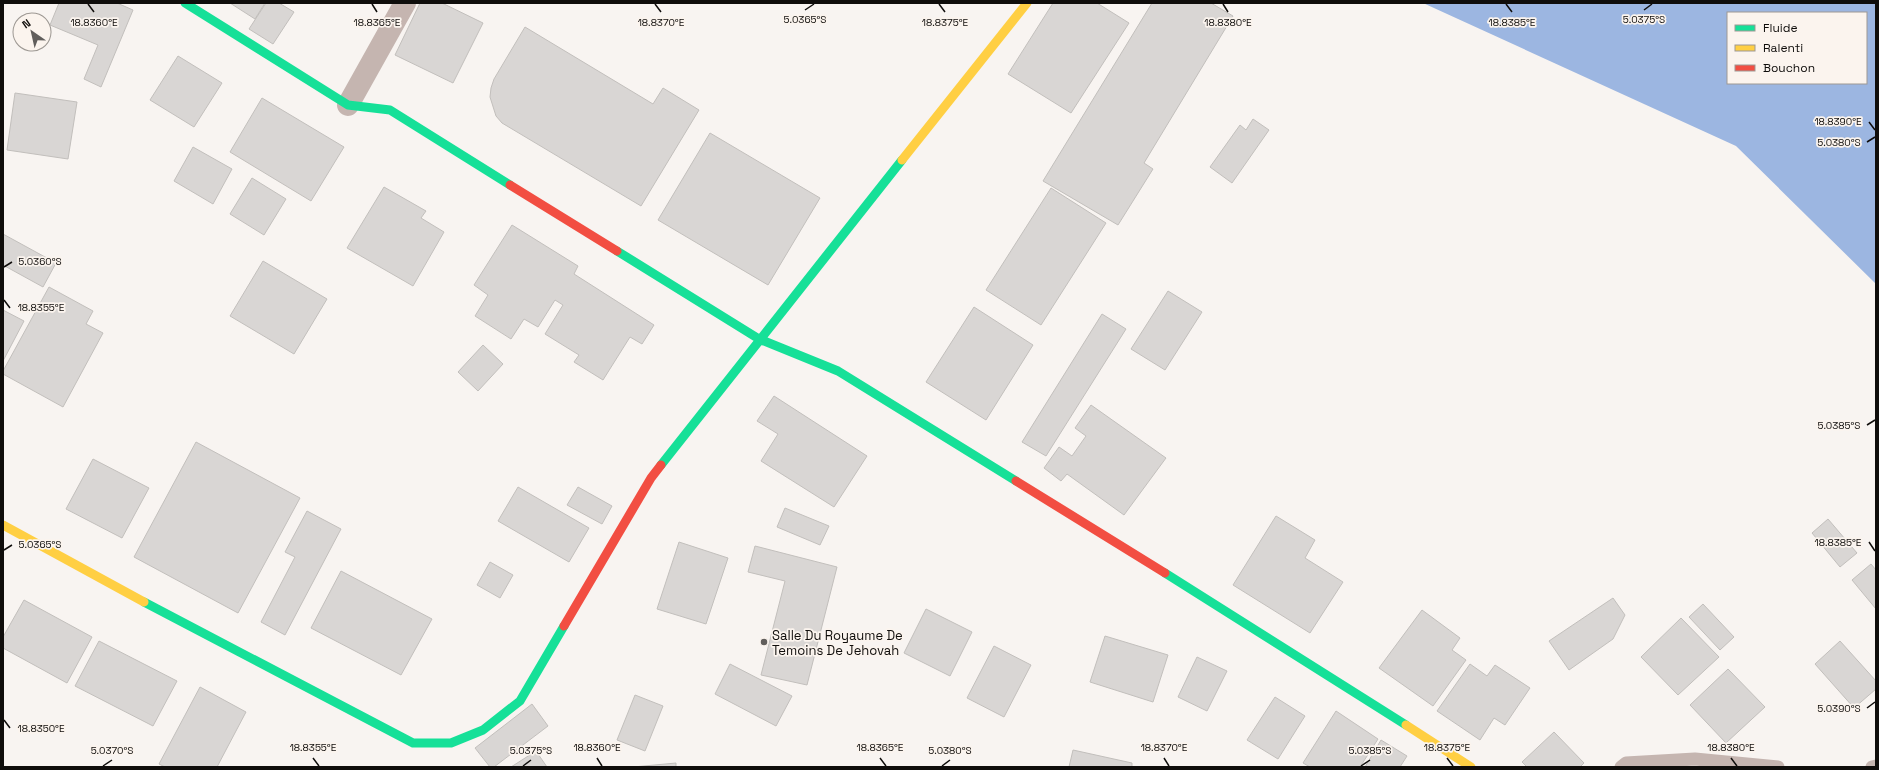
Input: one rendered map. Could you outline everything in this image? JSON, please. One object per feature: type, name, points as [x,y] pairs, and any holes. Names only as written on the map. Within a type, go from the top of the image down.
[{"type":"street","points":[[185,3],[348,105],[390,110],[759,339],[838,371],[1324,672],[1471,767]]},
{"type":"street","points":[[348,105],[405,3]]},
{"type":"street","points":[[3,525],[161,611],[413,743],[451,743],[483,730],[520,701],[651,478],[759,339],[1027,3]]},
{"type":"lane","points":[[1621,767],[1626,763],[1695,758],[1778,767]]},
{"type":"lane","points":[[1872,767],[1876,766]]},
{"type":"water","points":[[1423,3],[1876,3],[1876,284],[1736,146]]},
{"type":"building","points":[[59,3],[117,3],[133,10],[101,87],[84,79],[98,45],[52,26],[52,20]]},
{"type":"building","points":[[230,3],[265,3],[255,19]]},
{"type":"building","points":[[266,3],[279,3],[294,12],[273,44],[249,29]]},
{"type":"building","points":[[420,3],[442,3],[483,23],[453,83],[395,55]]},
{"type":"building","points":[[1053,3],[1097,3],[1129,23],[1071,113],[1008,74]]},
{"type":"building","points":[[1152,3],[1211,3],[1233,16],[1144,163],[1153,169],[1118,225],[1043,181]]},
{"type":"building","points":[[525,27],[653,104],[663,88],[699,110],[641,206],[502,123],[496,116],[490,97],[491,88],[494,79]]},
{"type":"building","points":[[178,56],[222,83],[194,127],[150,100]]},
{"type":"building","points":[[15,93],[77,102],[68,159],[7,150]]},
{"type":"building","points":[[262,98],[344,147],[311,201],[230,152]]},
{"type":"building","points":[[1253,119],[1269,130],[1232,183],[1210,167],[1240,125],[1246,130]]},
{"type":"building","points":[[710,133],[820,198],[768,285],[658,220]]},
{"type":"building","points":[[193,147],[232,169],[213,204],[174,181]]},
{"type":"building","points":[[252,178],[286,199],[264,235],[230,214]]},
{"type":"building","points":[[384,187],[426,211],[421,218],[444,232],[413,286],[347,248]]},
{"type":"building","points":[[1051,188],[1106,223],[1041,325],[986,290]]},
{"type":"building","points":[[512,225],[578,266],[574,274],[654,325],[642,344],[630,337],[603,380],[574,362],[579,355],[545,334],[563,305],[555,300],[538,327],[524,319],[511,339],[475,316],[488,295],[474,285]]},
{"type":"building","points":[[3,234],[56,263],[43,287],[3,265]]},
{"type":"building","points":[[263,261],[327,299],[294,354],[230,316]]},
{"type":"building","points":[[49,287],[93,311],[86,324],[103,333],[63,407],[3,374],[3,371]]},
{"type":"building","points":[[1168,291],[1202,312],[1165,370],[1131,349]]},
{"type":"building","points":[[974,307],[1033,345],[986,420],[926,382]]},
{"type":"building","points":[[3,310],[24,321],[3,361]]},
{"type":"building","points":[[1102,314],[1126,329],[1046,456],[1022,442]]},
{"type":"building","points":[[483,345],[503,364],[478,391],[458,372]]},
{"type":"building","points":[[774,396],[867,456],[834,507],[761,461],[778,434],[757,421]]},
{"type":"building","points":[[1091,405],[1166,458],[1124,515],[1067,474],[1061,481],[1044,468],[1059,447],[1072,456],[1086,436],[1075,428]]},
{"type":"building","points":[[196,442],[300,498],[238,613],[134,557]]},
{"type":"building","points":[[93,459],[149,488],[122,538],[66,509]]},
{"type":"building","points":[[518,487],[589,528],[569,562],[498,521]]},
{"type":"building","points":[[578,487],[612,506],[602,524],[567,505]]},
{"type":"building","points":[[785,508],[829,526],[820,545],[777,527]]},
{"type":"building","points":[[307,511],[341,529],[285,635],[261,622],[295,557],[285,552]]},
{"type":"building","points":[[1276,516],[1315,540],[1305,558],[1343,582],[1310,633],[1233,585]]},
{"type":"building","points":[[1828,519],[1857,553],[1840,567],[1812,533]]},
{"type":"building","points":[[679,542],[728,558],[706,624],[657,609]]},
{"type":"building","points":[[755,546],[837,567],[807,685],[761,675],[785,581],[748,572]]},
{"type":"building","points":[[490,562],[513,575],[500,598],[477,585]]},
{"type":"building","points":[[1871,564],[1876,570],[1876,609],[1852,580]]},
{"type":"building","points":[[341,571],[432,619],[401,675],[311,628]]},
{"type":"building","points":[[1613,598],[1625,615],[1613,639],[1569,670],[1549,641]]},
{"type":"building","points":[[24,600],[92,637],[67,683],[3,648],[3,637]]},
{"type":"building","points":[[1703,604],[1734,637],[1720,650],[1689,617]]},
{"type":"building","points":[[926,609],[972,632],[950,676],[904,653]]},
{"type":"building","points":[[1422,610],[1460,638],[1452,650],[1466,660],[1433,706],[1379,668]]},
{"type":"building","points":[[1681,618],[1719,657],[1678,695],[1641,657]]},
{"type":"building","points":[[1105,636],[1168,655],[1153,702],[1090,682]]},
{"type":"building","points":[[99,641],[177,681],[153,726],[75,686]]},
{"type":"building","points":[[1840,641],[1876,681],[1876,689],[1854,708],[1815,664]]},
{"type":"building","points":[[994,646],[1031,665],[1004,717],[967,698]]},
{"type":"building","points":[[1197,657],[1227,671],[1207,711],[1178,697]]},
{"type":"building","points":[[730,664],[792,696],[776,726],[715,694]]},
{"type":"building","points":[[1470,664],[1487,676],[1495,665],[1530,688],[1505,725],[1494,718],[1480,740],[1437,711]]},
{"type":"building","points":[[1728,669],[1765,707],[1726,743],[1690,705]]},
{"type":"building","points":[[200,687],[246,712],[217,767],[165,767],[159,764]]},
{"type":"building","points":[[635,695],[663,706],[645,751],[617,740]]},
{"type":"building","points":[[1275,697],[1305,716],[1278,759],[1247,740]]},
{"type":"building","points":[[532,704],[548,726],[494,767],[490,767],[475,748]]},
{"type":"building","points":[[1336,711],[1378,739],[1360,767],[1310,767],[1303,763]]},
{"type":"building","points":[[1554,732],[1584,763],[1580,767],[1527,767],[1522,762]]},
{"type":"building","points":[[1381,740],[1407,756],[1400,767],[1365,767]]},
{"type":"building","points":[[1073,750],[1132,763],[1132,767],[1069,767]]},
{"type":"building","points":[[536,751],[547,767],[511,767]]},
{"type":"building","points":[[676,763],[676,767],[633,767]]},
{"type":"traffic: fast","points":[[185,3],[348,105],[390,110],[510,185]]},
{"type":"traffic: fast","points":[[661,465],[902,160]]},
{"type":"traffic: fast","points":[[617,251],[759,339],[838,371],[1016,481]]},
{"type":"traffic: fast","points":[[1165,573],[1406,725]]},
{"type":"traffic: fast","points":[[144,602],[413,743],[451,743],[483,730],[520,701],[564,626]]},
{"type":"traffic: slow","points":[[902,160],[1027,3]]},
{"type":"traffic: slow","points":[[3,525],[144,602]]},
{"type":"traffic: slow","points":[[1406,725],[1471,767]]},
{"type":"traffic: jam","points":[[510,185],[617,251]]},
{"type":"traffic: jam","points":[[564,626],[651,478],[661,465]]},
{"type":"traffic: jam","points":[[1016,481],[1165,573]]},
{"type":"place","name":"Salle Du Royaume De Temoins De Jehovah","points":[[764,642]]}]
